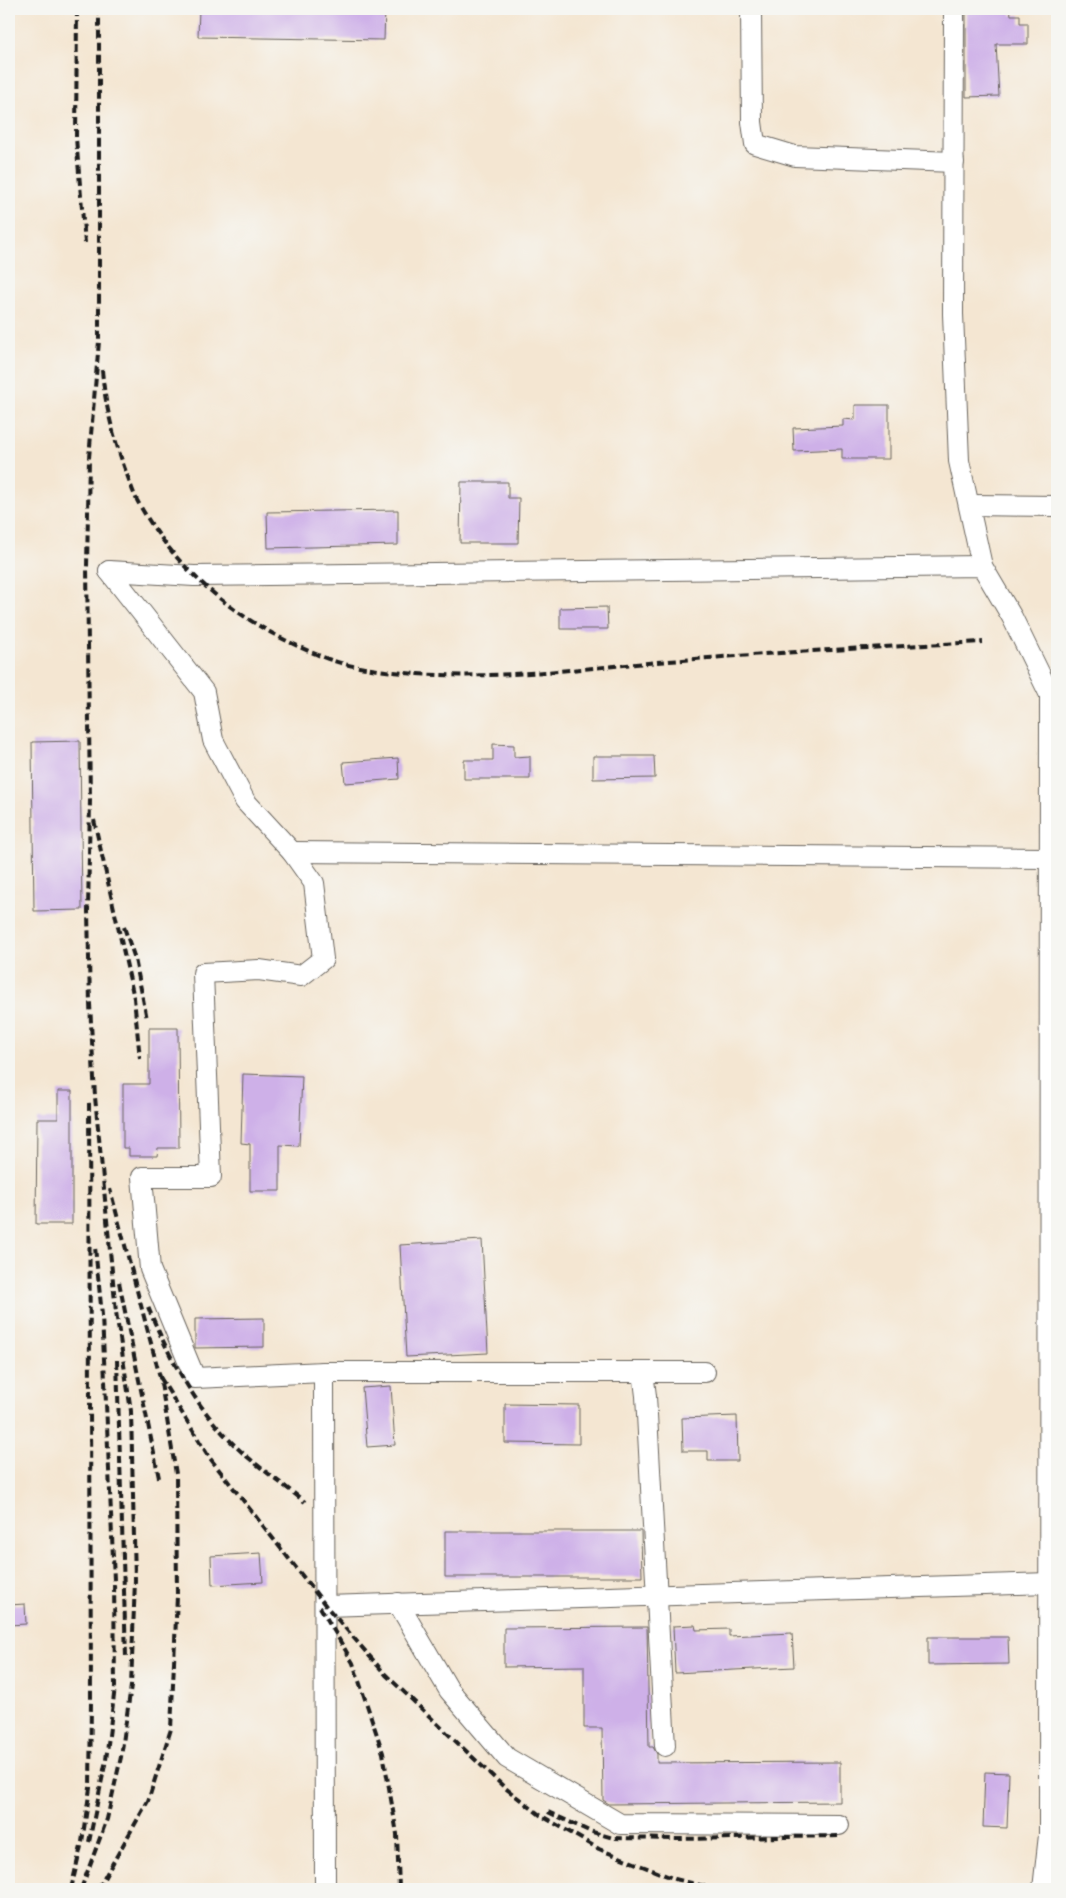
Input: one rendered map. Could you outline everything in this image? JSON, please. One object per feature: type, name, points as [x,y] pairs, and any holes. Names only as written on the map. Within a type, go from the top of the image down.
[{"type":"lane","points":[[751,9],[752,122],[755,144],[794,156],[954,162]]},
{"type":"lane","points":[[954,9],[954,314],[959,461],[982,566],[1012,617],[1050,695],[1053,1530],[1049,1583],[1053,1835],[1043,1889]]},
{"type":"lane","points":[[969,505],[1057,506]]},
{"type":"lane","points":[[705,1372],[324,1372],[195,1378],[150,1269],[142,1177],[211,1177],[203,973],[259,970],[301,976],[323,959],[314,884],[292,852],[245,801],[213,740],[204,692],[109,571],[194,576],[982,566]]},
{"type":"lane","points":[[292,852],[1050,858]]},
{"type":"lane","points":[[324,1372],[326,1606],[325,1889]]},
{"type":"lane","points":[[643,1372],[646,1396],[665,1746]]},
{"type":"lane","points":[[326,1606],[1049,1583]]},
{"type":"lane","points":[[398,1603],[449,1690],[507,1758],[620,1824],[839,1825]]},
{"type":"building","points":[[199,9],[385,9],[384,40],[198,37]]},
{"type":"building","points":[[966,9],[1010,9],[1011,15],[1020,15],[1020,23],[1028,23],[1028,44],[996,44],[999,96],[966,97]]},
{"type":"building","points":[[855,405],[889,405],[889,459],[842,459],[842,449],[794,451],[793,428],[843,426],[843,419],[855,420]]},
{"type":"building","points":[[461,482],[508,482],[508,498],[519,498],[518,543],[460,543]]},
{"type":"building","points":[[398,510],[398,545],[268,548],[267,512]]},
{"type":"building","points":[[607,607],[608,629],[560,629],[560,608]]},
{"type":"building","points":[[80,741],[82,910],[34,911],[32,742]]},
{"type":"building","points":[[493,744],[514,745],[514,757],[530,756],[530,779],[464,779],[464,760],[493,760]]},
{"type":"building","points":[[593,756],[654,756],[655,778],[593,779]]},
{"type":"building","points":[[398,758],[399,779],[345,783],[343,762]]},
{"type":"building","points":[[149,1028],[178,1028],[179,1148],[158,1148],[157,1156],[129,1156],[129,1148],[123,1148],[123,1084],[149,1084]]},
{"type":"building","points":[[243,1074],[302,1076],[299,1146],[280,1145],[280,1191],[250,1191],[250,1144],[241,1143]]},
{"type":"building","points":[[58,1091],[72,1091],[72,1224],[36,1224],[37,1119],[58,1119]]},
{"type":"building","points":[[482,1240],[488,1353],[406,1357],[400,1245]]},
{"type":"building","points":[[264,1318],[264,1347],[195,1348],[195,1319]]},
{"type":"building","points":[[391,1386],[395,1445],[367,1447],[362,1388]]},
{"type":"building","points":[[505,1404],[579,1405],[579,1444],[505,1443]]},
{"type":"building","points":[[737,1416],[738,1461],[708,1461],[708,1451],[683,1451],[682,1418]]},
{"type":"building","points":[[445,1531],[641,1531],[642,1577],[445,1577]]},
{"type":"building","points":[[261,1553],[263,1582],[212,1585],[211,1556]]},
{"type":"building","points":[[25,1604],[26,1624],[9,1625],[9,1605]]},
{"type":"building","points":[[695,1625],[696,1630],[729,1629],[729,1636],[792,1633],[794,1667],[675,1673],[673,1626]]},
{"type":"building","points":[[647,1627],[649,1747],[653,1747],[657,1754],[657,1763],[840,1762],[840,1802],[609,1804],[603,1800],[602,1728],[584,1728],[584,1666],[504,1667],[504,1628]]},
{"type":"building","points":[[928,1637],[1008,1637],[1009,1664],[928,1665]]},
{"type":"building","points":[[985,1772],[1009,1773],[1007,1828],[983,1827]]},
{"type":"railway","points":[[77,9],[76,138],[85,243]]},
{"type":"railway","points":[[81,1889],[107,1819],[121,1757],[131,1686],[135,1580],[131,1411],[116,1312],[95,1097],[90,1004],[87,567],[89,458],[99,341],[99,9]]},
{"type":"railway","points":[[102,370],[111,422],[132,487],[138,502],[166,545],[201,582],[241,614],[285,640],[330,660],[359,667],[399,672],[440,675],[521,674],[683,660],[983,642]]},
{"type":"railway","points":[[94,820],[134,998],[140,1059]]},
{"type":"railway","points":[[124,927],[135,959],[147,1019]]},
{"type":"railway","points":[[71,1889],[82,1842],[90,1788],[89,1099]]},
{"type":"railway","points":[[98,1889],[148,1801],[171,1729],[177,1596],[176,1474],[160,1377],[110,1189]]},
{"type":"railway","points":[[89,1842],[106,1760],[115,1687],[114,1580],[102,1315],[95,1247]]},
{"type":"railway","points":[[119,1282],[159,1478]]},
{"type":"railway","points":[[148,1307],[166,1348],[188,1386],[213,1422],[244,1454],[305,1502]]},
{"type":"railway","points":[[117,1360],[126,1657]]},
{"type":"railway","points":[[160,1377],[209,1457],[326,1606],[386,1675],[504,1787],[540,1815],[599,1849],[675,1879],[717,1889]]},
{"type":"railway","points":[[320,1607],[353,1663],[383,1753],[397,1834],[399,1889]]},
{"type":"railway","points":[[548,1812],[589,1831],[613,1838],[679,1839],[838,1836]]}]
